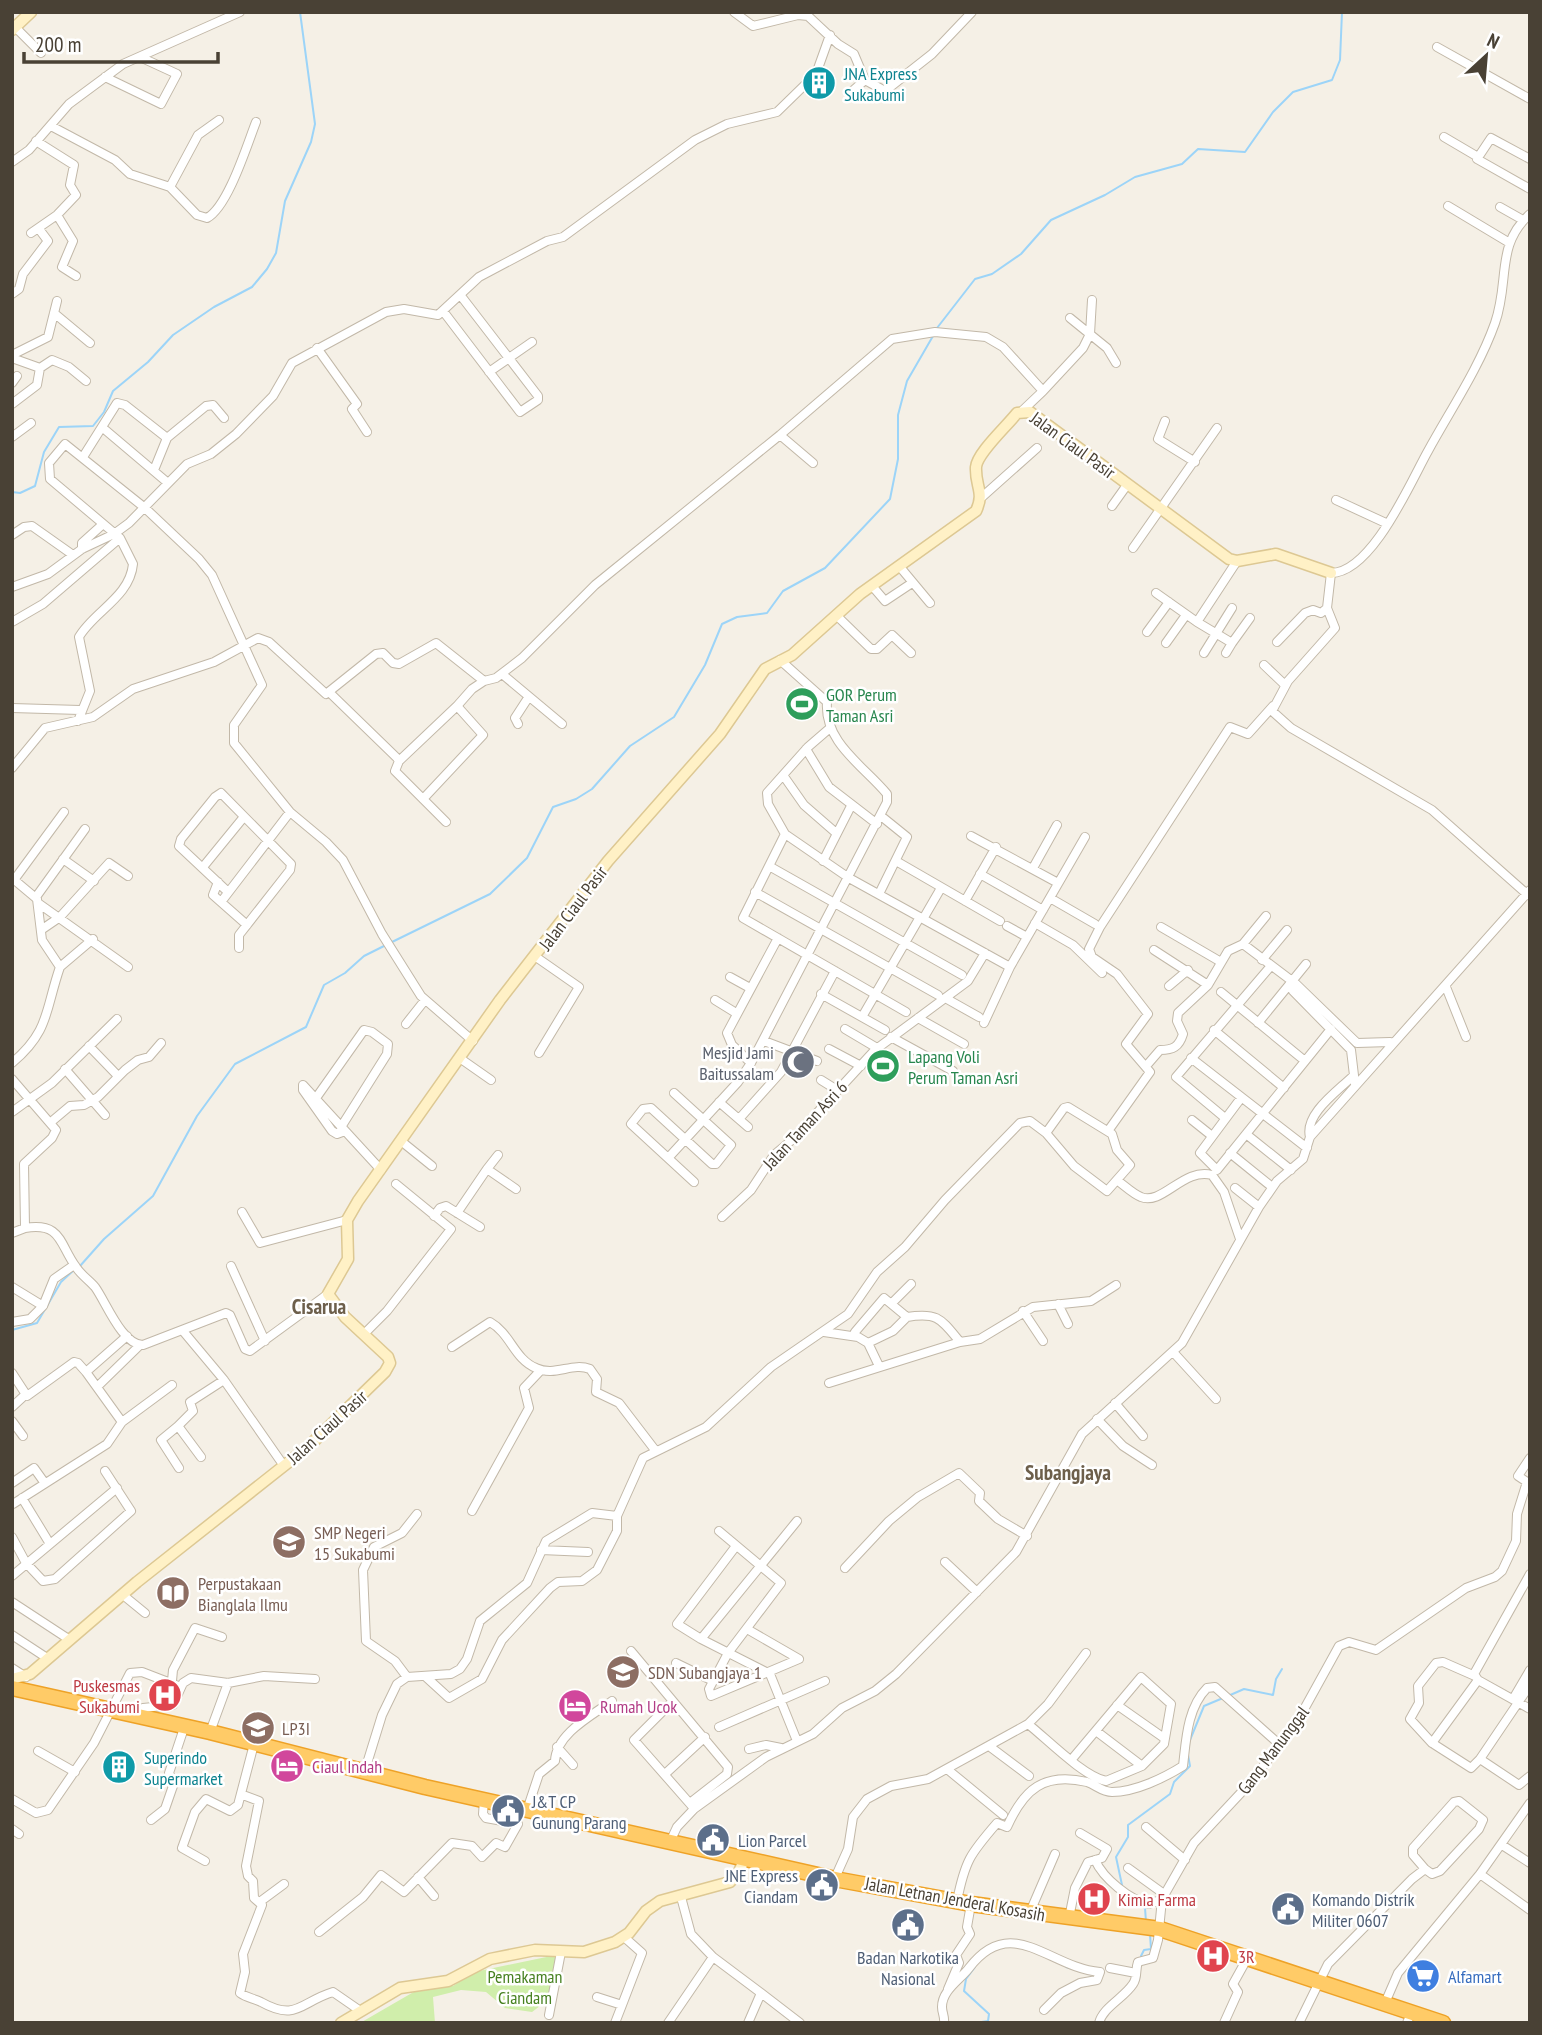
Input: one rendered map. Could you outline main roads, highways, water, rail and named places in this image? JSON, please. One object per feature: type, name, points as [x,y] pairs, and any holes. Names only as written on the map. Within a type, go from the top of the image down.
[{"type":"highway","name":"Jalan Letnan Jenderal Kosasih","points":[[12,1688],[210,1732],[456,1794],[835,1878],[964,1903],[1160,1929],[1385,2003],[1409,2018],[1443,2023]]},
{"type":"waterway","points":[[12,492],[20,493],[35,486],[44,452],[59,427],[93,426],[104,412],[113,391],[148,362],[173,335],[214,307],[252,287],[267,269],[276,253],[285,201],[311,142],[315,124],[300,12]]},
{"type":"waterway","points":[[937,328],[975,279],[992,274],[1021,254],[1051,220],[1105,195],[1135,177],[1182,164],[1198,149],[1245,152],[1273,112],[1293,92],[1332,80],[1340,60],[1342,12]]},
{"type":"waterway","points":[[392,942],[490,894],[527,858],[553,807],[576,799],[592,789],[630,746],[674,717],[705,665],[722,624],[737,617],[767,613],[783,591],[825,568],[890,499],[898,459],[898,415],[907,381],[933,336]]},
{"type":"waterway","points":[[80,1266],[104,1239],[153,1196],[197,1116],[235,1064],[306,1027],[324,985],[345,973],[364,956],[384,946]]},
{"type":"waterway","points":[[12,1330],[37,1323],[61,1282],[75,1269]]},
{"type":"waterway","points":[[1228,1696],[1244,1689],[1273,1695],[1276,1679],[1282,1669]]},
{"type":"waterway","points":[[1190,1740],[1204,1706],[1223,1698]]},
{"type":"waterway","points":[[1122,1885],[1116,1857],[1128,1837],[1128,1825],[1170,1794],[1174,1782],[1190,1766],[1188,1755]]},
{"type":"waterway","points":[[1141,1906],[1145,1908],[1146,1922]]},
{"type":"waterway","points":[[1141,1956],[1144,1950],[1151,1949],[1150,1934]]},
{"type":"waterway","points":[[975,1967],[966,1979],[964,1991],[989,2014],[988,2021],[975,2023]]},
{"type":"waterway","points":[[1066,1967],[1087,1973]]},
{"type":"place","name":"JNA Express Sukabumi","points":[[819,83]]},
{"type":"place","name":"GOR Perum Taman Asri","points":[[802,704]]},
{"type":"place","name":"Mesjid Jami Baitussalam","points":[[798,1062]]},
{"type":"place","name":"Lapang Voli Perum Taman Asri","points":[[883,1066]]},
{"type":"place","name":"SMP Negeri 15 Sukabumi","points":[[289,1542]]},
{"type":"place","name":"Perpustakaan Bianglala Ilmu","points":[[173,1593]]},
{"type":"place","name":"SDN Subangjaya 1","points":[[623,1672]]},
{"type":"place","name":"Puskesmas Sukabumi","points":[[165,1695]]},
{"type":"place","name":"Rumah Ucok","points":[[575,1706]]},
{"type":"place","name":"LP3I","points":[[258,1728]]},
{"type":"place","name":"Ciaul Indah","points":[[287,1766]]},
{"type":"place","name":"Superindo Supermarket","points":[[119,1767]]},
{"type":"place","name":"J&T CP Gunung Parang","points":[[508,1811]]},
{"type":"place","name":"Lion Parcel","points":[[713,1840]]},
{"type":"place","name":"JNE Express Ciandam","points":[[822,1885]]},
{"type":"place","name":"Kimia Farma","points":[[1094,1899]]},
{"type":"place","name":"Komando Distrik Militer 0607","points":[[1288,1909]]},
{"type":"place","name":"Badan Narkotika Nasional","points":[[908,1925]]},
{"type":"place","name":"3R","points":[[1213,1956]]},
{"type":"place","name":"Alfamart","points":[[1423,1976]]},
{"type":"district","name":"Cisarua","points":[[319,1306]]},
{"type":"district","name":"Subangjaya","points":[[1068,1472]]},
{"type":"park label","name":"Pemakaman Ciandam","points":[[525,1986]]}]
